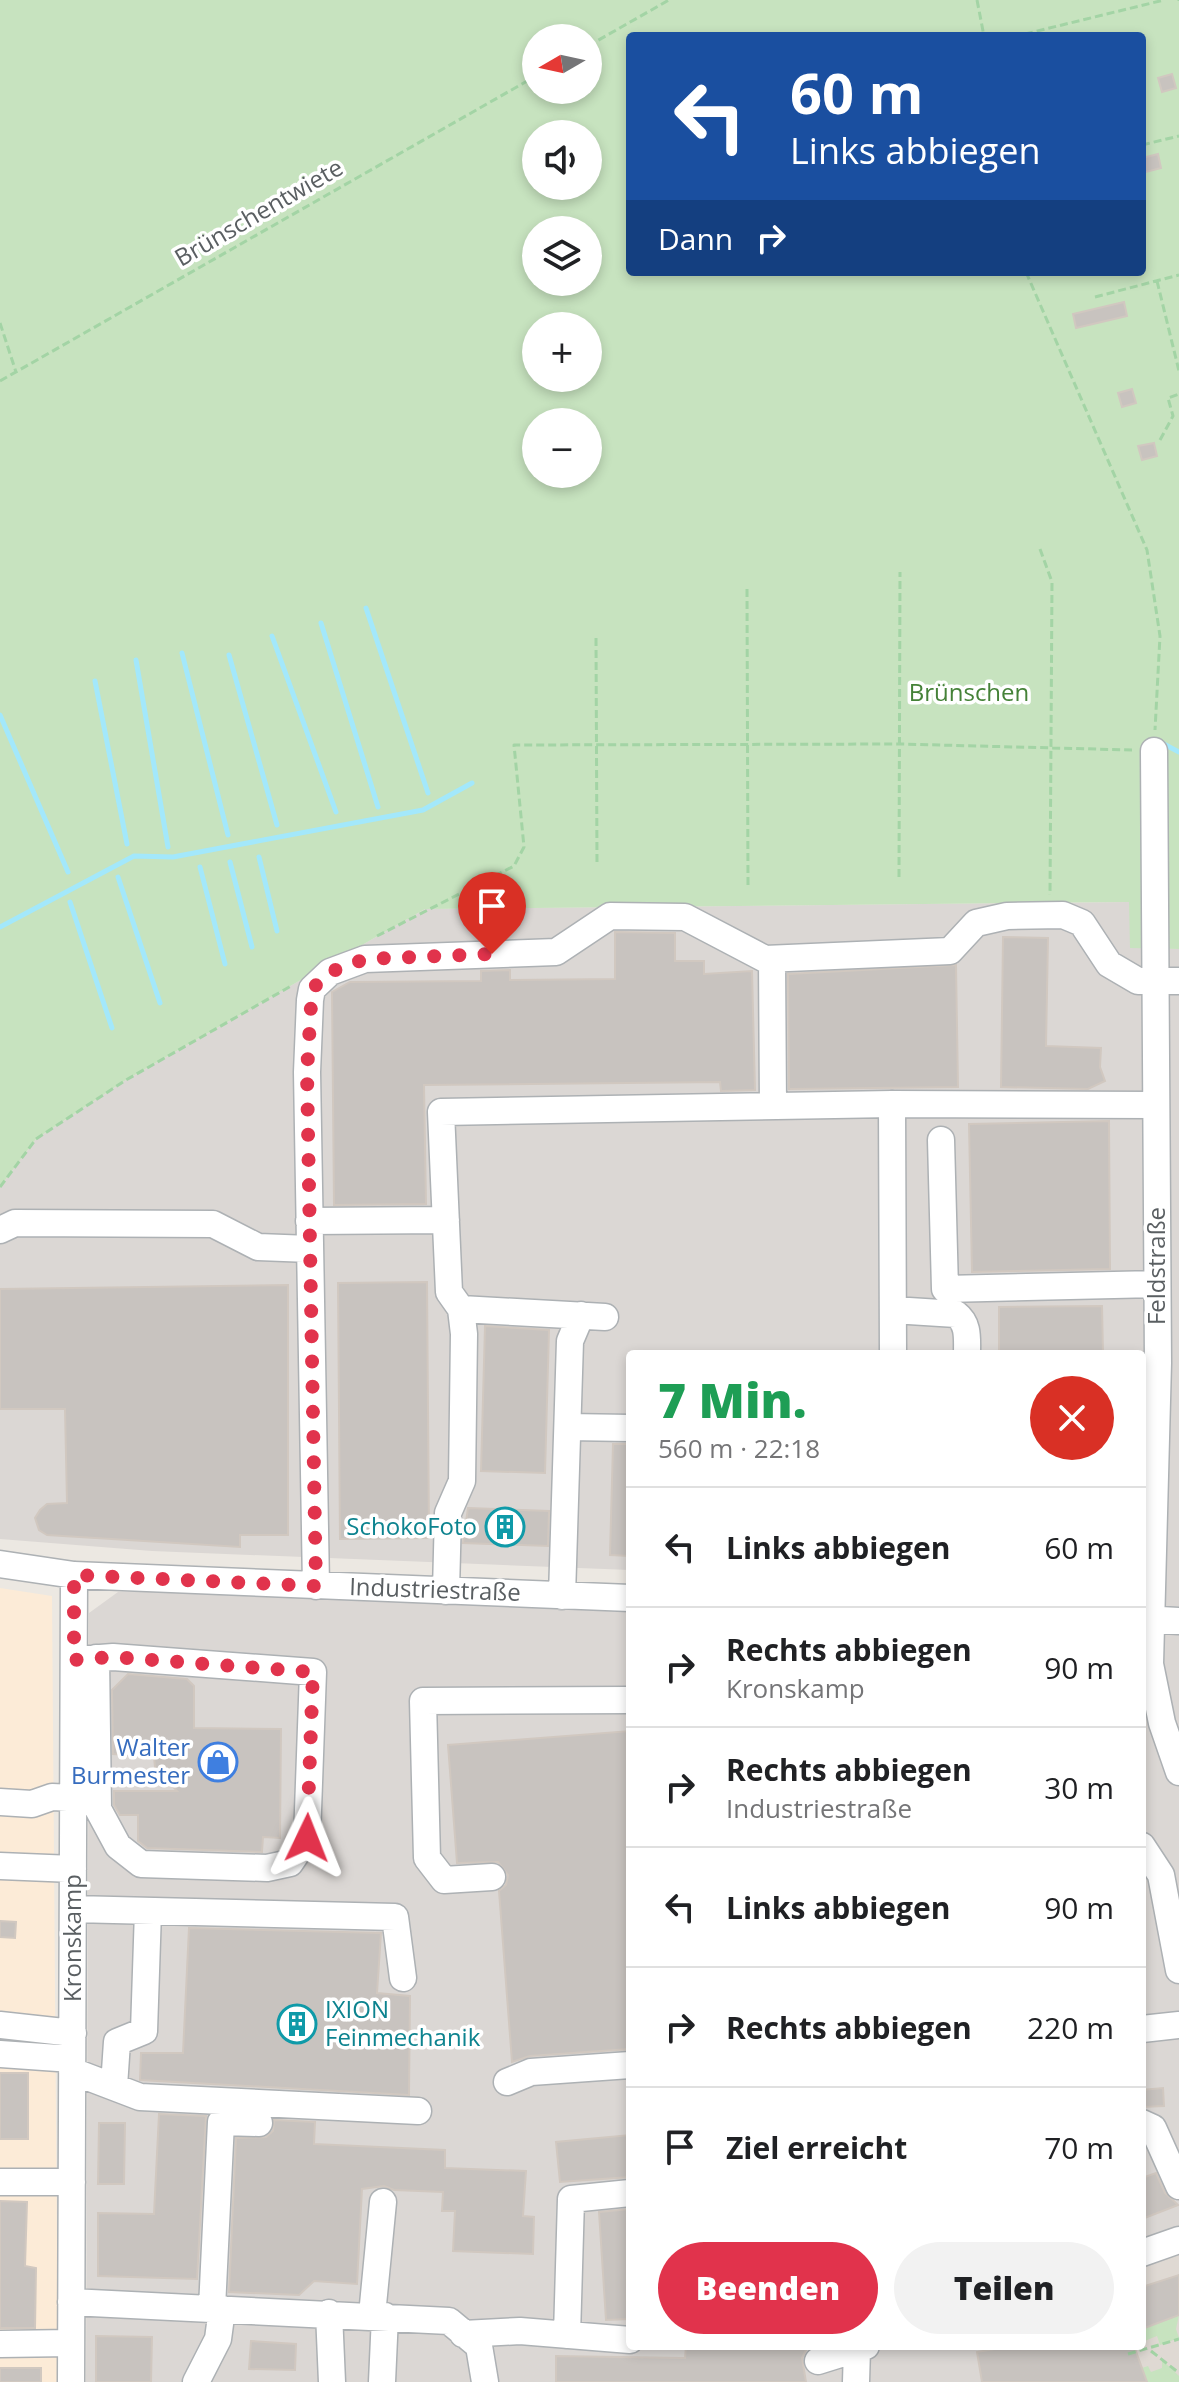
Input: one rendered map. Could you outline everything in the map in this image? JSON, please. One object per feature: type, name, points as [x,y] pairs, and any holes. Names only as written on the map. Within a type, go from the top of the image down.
[{"type":"street","name":"Feldstraße","points":[[1163,765],[1154,947],[1167,982],[1154,1105],[1157,1284],[1168,1363],[1146,1619],[1150,1664],[1162,1723],[1179,1772]]},
{"type":"street","points":[[316,1586],[309,1221],[310,1000],[312,989],[330,972],[365,959],[556,952],[610,916],[685,917],[765,959],[772,959],[950,951],[976,923],[1007,916],[1063,915],[1082,923],[1109,964],[1138,981],[1167,982]]},
{"type":"street","points":[[772,959],[773,1106]]},
{"type":"street","points":[[892,1104],[893,1350]]},
{"type":"street","points":[[446,1591],[448,1513],[462,1481],[464,1334],[461,1309],[449,1292],[441,1112],[892,1104],[1154,1105]]},
{"type":"street","points":[[941,1140],[945,1289],[1157,1284]]},
{"type":"street","points":[[309,1221],[446,1220]]},
{"type":"street","points":[[0,1230],[15,1223],[213,1224],[258,1247],[310,1249]]},
{"type":"street","points":[[461,1309],[593,1316],[570,1341],[562,1596]]},
{"type":"street","points":[[893,1310],[956,1314],[963,1319],[967,1350]]},
{"type":"street","points":[[568,1427],[626,1428]]},
{"type":"street","name":"Industriestraße","points":[[0,1564],[74,1575],[626,1598]]},
{"type":"street","name":"Kronskamp","points":[[71,2382],[73,1869],[81,1787],[85,1659],[74,1575]]},
{"type":"street","points":[[1146,1619],[1179,1621]]},
{"type":"street","points":[[0,1802],[32,1804],[81,1787],[98,1809],[118,1846],[141,1864],[267,1868],[290,1863],[307,1838],[313,1672],[85,1659]]},
{"type":"street","points":[[492,1877],[444,1880],[427,1858],[423,1701],[626,1700]]},
{"type":"street","points":[[1146,1852],[1161,1875],[1179,1970]]},
{"type":"street","points":[[0,1866],[73,1869]]},
{"type":"street","points":[[73,1909],[395,1917],[403,1978]]},
{"type":"street","points":[[114,2086],[117,2042],[144,2031],[148,1911]]},
{"type":"street","points":[[0,2025],[72,2054],[114,2086],[140,2097],[418,2111]]},
{"type":"street","points":[[1146,2029],[1179,2025]]},
{"type":"street","points":[[0,2054],[72,2054]]},
{"type":"street","points":[[507,2082],[531,2072],[626,2065]]},
{"type":"street","points":[[196,2382],[218,2339],[221,2122],[262,2123]]},
{"type":"street","points":[[1146,2125],[1153,2128],[1179,2186]]},
{"type":"street","points":[[0,2182],[72,2182]]},
{"type":"street","points":[[567,2335],[571,2199],[626,2193]]},
{"type":"street","points":[[382,2382],[379,2316],[383,2202]]},
{"type":"street","points":[[1146,2252],[1179,2240]]},
{"type":"street","points":[[71,2302],[449,2321],[479,2346],[485,2382]]},
{"type":"street","points":[[329,2313],[332,2382]]},
{"type":"street","points":[[463,2334],[520,2331],[626,2340]]},
{"type":"street","points":[[0,2344],[71,2343]]},
{"type":"street","points":[[818,2361],[855,2350]]},
{"type":"street","points":[[856,2382],[862,2350]]},
{"type":"path","points":[[602,38],[669,0]]},
{"type":"path","points":[[977,0],[983,32]]},
{"type":"path","points":[[1033,32],[1164,0]]},
{"type":"path","name":"Brünschentwiete","points":[[0,381],[522,84]]},
{"type":"path","points":[[1146,144],[1179,136]]},
{"type":"path","points":[[1095,297],[1179,275]]},
{"type":"path","points":[[377,937],[514,866],[524,847],[514,745],[900,744],[1051,747],[1163,765],[1160,636],[1147,550],[1028,276]]},
{"type":"path","points":[[1157,281],[1179,371]]},
{"type":"path","points":[[0,323],[16,372]]},
{"type":"path","points":[[1160,440],[1173,416],[1168,398],[1179,394]]},
{"type":"path","points":[[1040,549],[1052,582],[1050,896]]},
{"type":"path","points":[[899,877],[900,572]]},
{"type":"path","points":[[747,589],[748,886]]},
{"type":"path","points":[[596,638],[594,745],[597,865]]},
{"type":"path","points":[[0,1187],[36,1139],[126,1080],[299,981]]},
{"type":"path","points":[[1128,2354],[1179,2339]]},
{"type":"path","points":[[1149,2350],[1179,2373]]},
{"type":"shaded area","points":[[1130,902],[1130,947],[1179,949],[1179,2251],[1146,2263],[1146,1350],[626,1350],[626,1570],[152,1551],[0,1539],[0,1187],[36,1139],[126,1080],[425,909]]},
{"type":"shaded area","points":[[626,1587],[626,2350],[1091,2350],[1097,2382],[86,2382],[89,1613],[118,1592]]},
{"type":"shaded area","points":[[0,1588],[52,1596],[58,2382],[0,2382]]},
{"type":"shaded area","points":[[1179,2251],[1179,2382],[1097,2382],[1091,2350],[1146,2350],[1146,2263]]},
{"type":"green space","name":"Brünschen","points":[[0,0],[1179,0],[1179,949],[1130,948],[1129,902],[425,909],[126,1080],[36,1139],[0,1187]]},
{"type":"green space","points":[[1179,2315],[1176,2329],[1179,2338],[1160,2345],[1157,2336],[1146,2340],[1146,2327]]},
{"type":"green space","points":[[1162,2360],[1179,2376],[1179,2382],[1147,2382],[1142,2368],[1148,2366],[1151,2372],[1162,2368]]},
{"type":"building","points":[[1172,74],[1176,88],[1162,92],[1158,78]]},
{"type":"building","points":[[1158,154],[1161,168],[1146,172],[1146,157]]},
{"type":"building","points":[[1124,302],[1127,316],[1076,328],[1073,314]]},
{"type":"building","points":[[1132,389],[1136,403],[1122,407],[1118,393]]},
{"type":"building","points":[[1154,443],[1157,456],[1142,460],[1138,446]]},
{"type":"building","points":[[615,932],[675,933],[675,961],[704,961],[704,974],[752,971],[755,1090],[721,1091],[720,1082],[424,1085],[426,1204],[334,1205],[332,992],[350,982],[481,981],[481,971],[510,970],[510,980],[615,979]]},
{"type":"building","points":[[1003,937],[1048,938],[1046,1046],[1101,1048],[1100,1067],[1105,1081],[1088,1089],[1001,1087]]},
{"type":"building","points":[[956,965],[958,1087],[789,1089],[788,974]]},
{"type":"building","points":[[1109,1121],[1110,1269],[972,1272],[969,1124]]},
{"type":"building","points":[[427,1282],[429,1538],[340,1539],[338,1283]]},
{"type":"building","points":[[288,1285],[288,1535],[240,1535],[240,1547],[47,1535],[39,1530],[35,1518],[40,1510],[47,1504],[67,1503],[65,1409],[0,1409],[0,1289]]},
{"type":"building","points":[[1102,1306],[1103,1350],[999,1350],[999,1307]]},
{"type":"building","points":[[485,1326],[549,1330],[545,1473],[481,1471]]},
{"type":"building","points":[[613,1444],[626,1444],[626,1556],[610,1555]]},
{"type":"building","name":"SchokoFoto","points":[[468,1508],[549,1511],[548,1546],[463,1543]]},
{"type":"building","name":"Walter Burmester","points":[[128,1674],[187,1679],[194,1686],[194,1728],[281,1729],[280,1838],[263,1837],[262,1852],[147,1848],[138,1841],[138,1815],[120,1815],[114,1805],[114,1791],[177,1791],[155,1767],[154,1757],[113,1754],[112,1690]]},
{"type":"building","points":[[626,1731],[626,2049],[530,2056],[512,2062],[499,1891],[506,1885],[508,1875],[498,1862],[457,1863],[448,1745]]},
{"type":"building","points":[[0,1921],[16,1922],[15,1938],[0,1937]]},
{"type":"building","name":"IXION Feinmechanik","points":[[189,1928],[381,1933],[377,1993],[410,1996],[409,2095],[140,2080],[141,2053],[183,2053]]},
{"type":"building","points":[[0,2073],[28,2073],[28,2139],[0,2139]]},
{"type":"building","points":[[1163,2088],[1164,2106],[1146,2107],[1146,2090]]},
{"type":"building","points":[[159,2114],[206,2116],[197,2279],[98,2276],[98,2213],[154,2214]]},
{"type":"building","points":[[274,2120],[315,2122],[314,2144],[445,2150],[445,2168],[526,2171],[523,2216],[534,2217],[533,2254],[453,2251],[455,2211],[442,2211],[443,2192],[394,2190],[384,2186],[362,2189],[357,2284],[314,2281],[299,2295],[229,2292],[236,2138],[266,2137],[273,2131]]},
{"type":"building","points":[[99,2123],[125,2123],[124,2184],[98,2184]]},
{"type":"building","points":[[626,2135],[626,2177],[560,2182],[556,2142]]},
{"type":"building","points":[[1156,2173],[1165,2193],[1178,2205],[1146,2217],[1146,2177]]},
{"type":"building","points":[[0,2201],[27,2202],[25,2266],[36,2268],[35,2328],[0,2328]]},
{"type":"building","points":[[626,2209],[626,2319],[606,2320],[599,2212]]},
{"type":"building","points":[[1179,2275],[1179,2315],[1146,2327],[1146,2286]]},
{"type":"building","points":[[96,2336],[152,2337],[151,2382],[96,2382]]},
{"type":"building","points":[[251,2341],[296,2344],[295,2370],[249,2369]]},
{"type":"building","points":[[686,2350],[806,2350],[802,2358],[806,2382],[556,2382],[556,2356],[685,2358]]},
{"type":"building","points":[[1135,2350],[1147,2382],[982,2382],[977,2352]]},
{"type":"building","points":[[0,2368],[41,2368],[41,2382],[0,2382]]},
{"type":"waterway","points":[[366,608],[428,793]]},
{"type":"waterway","points":[[321,623],[378,807]]},
{"type":"waterway","points":[[272,636],[336,812]]},
{"type":"waterway","points":[[182,653],[228,835]]},
{"type":"waterway","points":[[229,655],[277,825]]},
{"type":"waterway","points":[[136,660],[168,847]]},
{"type":"waterway","points":[[95,681],[127,844]]},
{"type":"waterway","points":[[0,715],[68,872]]},
{"type":"waterway","points":[[1162,743],[1179,752]]},
{"type":"waterway","points":[[0,927],[134,856],[173,857],[423,810],[472,783]]},
{"type":"waterway","points":[[259,857],[277,931]]},
{"type":"waterway","points":[[230,862],[252,947]]},
{"type":"waterway","points":[[200,867],[225,964]]},
{"type":"waterway","points":[[118,877],[160,1003]]},
{"type":"waterway","points":[[70,902],[112,1028]]},
{"type":"place","name":"SchokoFoto","points":[[505,1527]]},
{"type":"place","name":"Walter Burmester","points":[[218,1762]]},
{"type":"place","name":"IXION Feinmechanik","points":[[297,2024]]},
{"type":"route","points":[[307,1838],[313,1672],[113,1657],[74,1660],[74,1575],[316,1586],[307,1072],[312,989],[330,972],[365,959],[492,954]]}]
